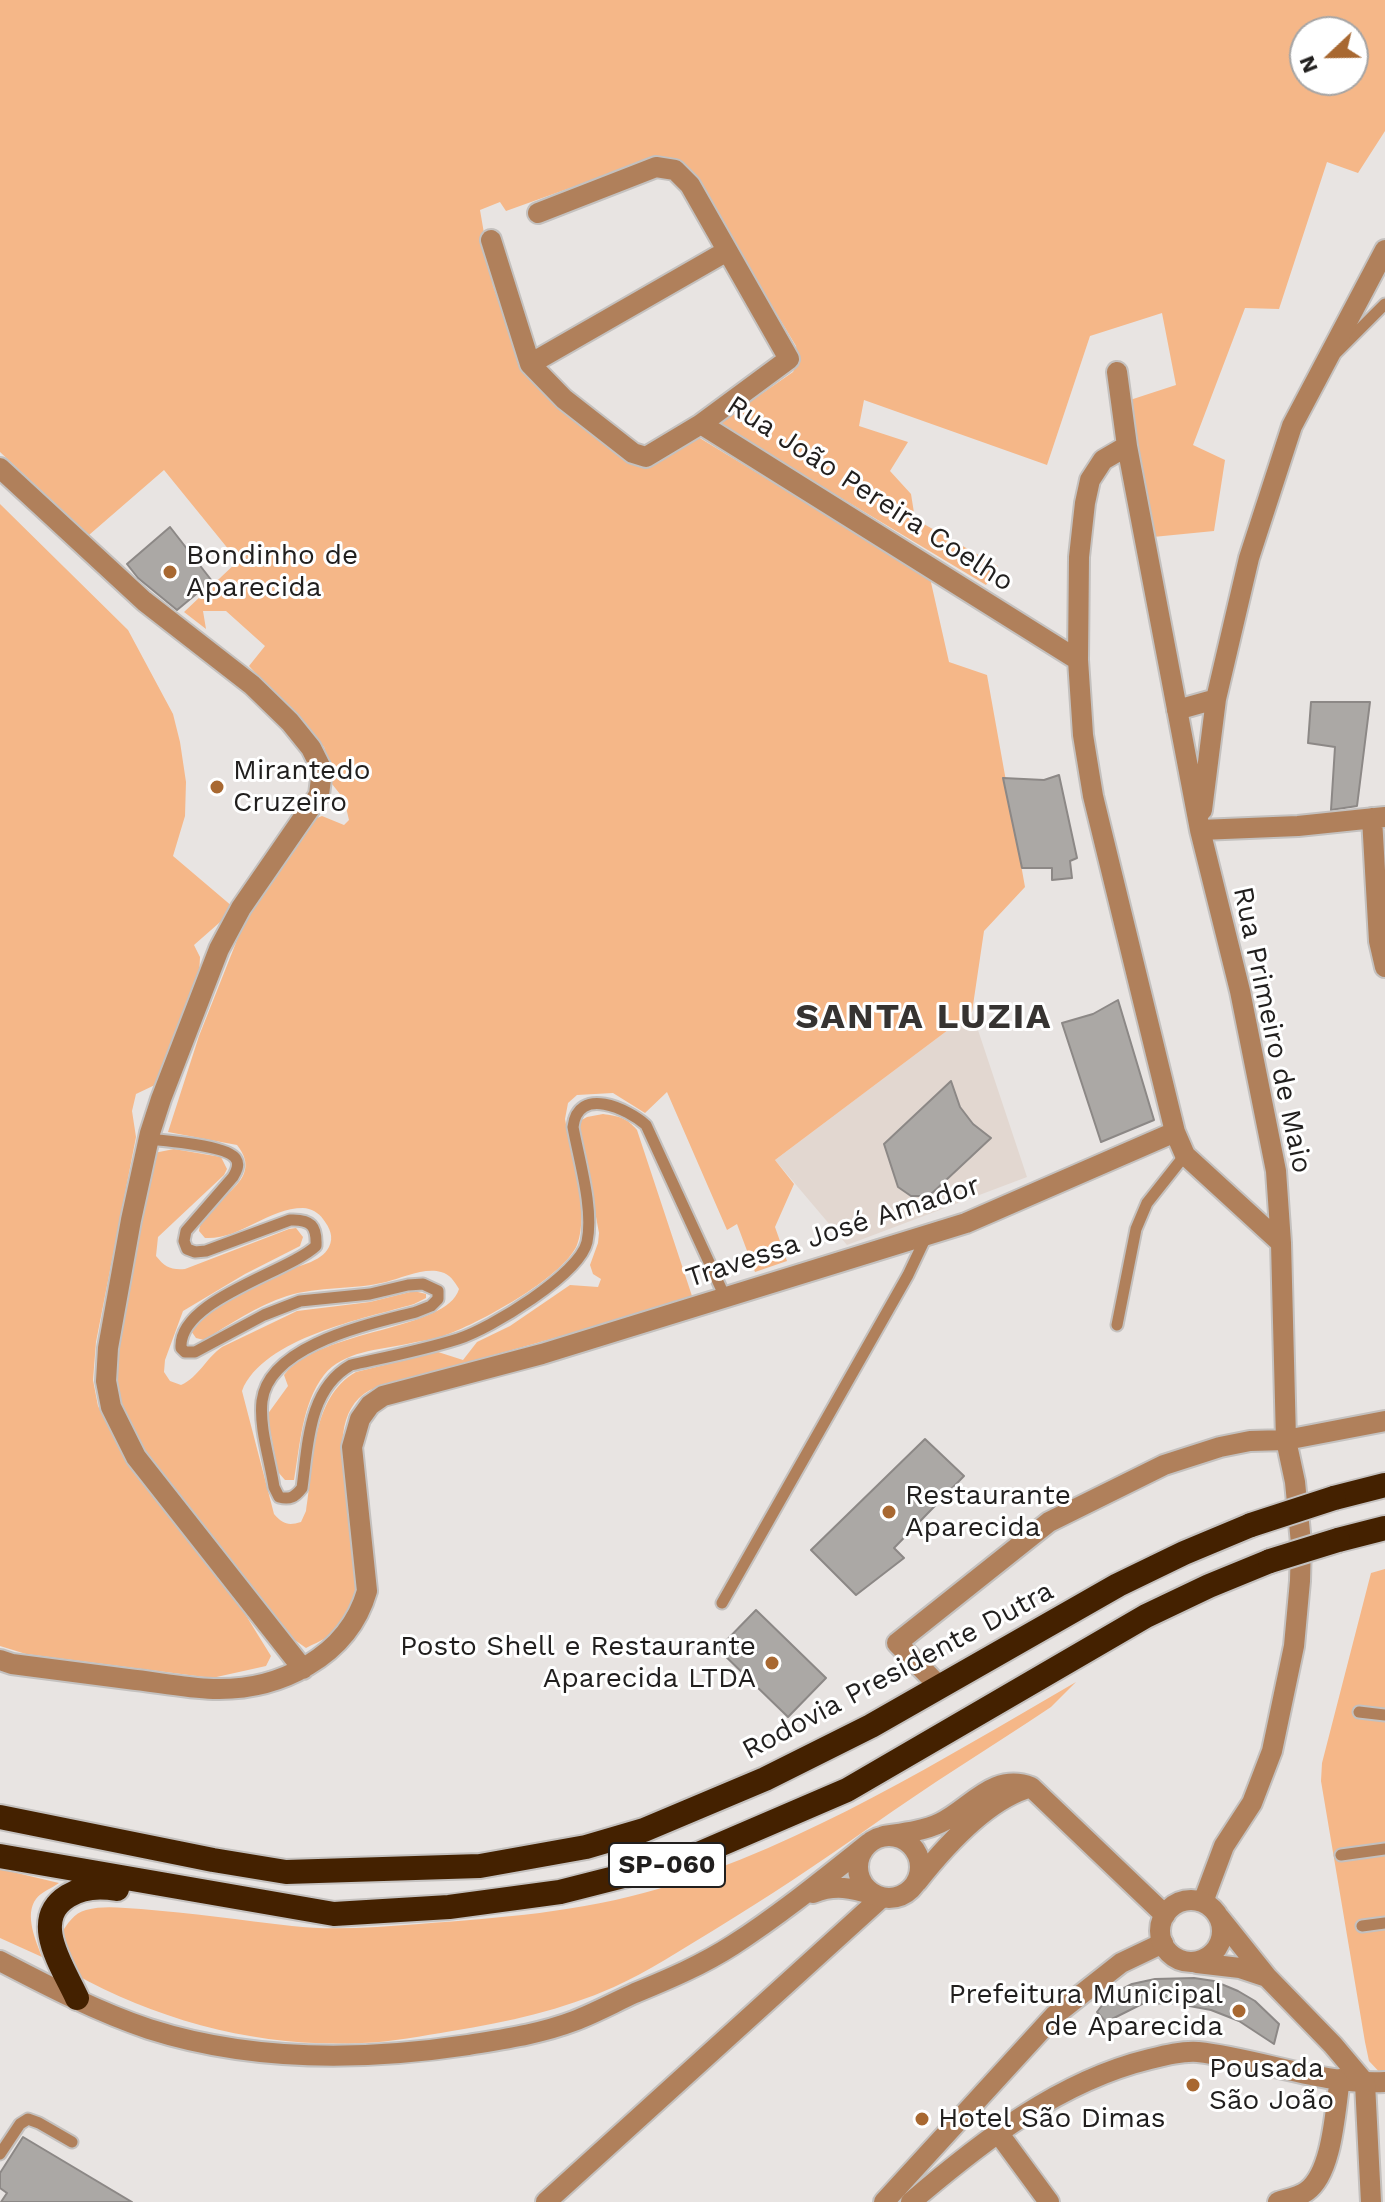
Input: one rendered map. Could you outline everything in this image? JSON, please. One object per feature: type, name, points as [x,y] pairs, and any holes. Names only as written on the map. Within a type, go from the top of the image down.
[{"type":"highway","name":"Rodovia Presidente Dutra","points":[[0,1817],[286,1872],[480,1866],[586,1847],[644,1830],[765,1779],[871,1726],[1118,1585],[1184,1553],[1251,1525],[1385,1485]]},
{"type":"highway","name":"SP-060","points":[[0,1856],[334,1914],[449,1907],[560,1892],[682,1861],[847,1790],[1146,1616],[1270,1561],[1385,1528]]},
{"type":"highway","points":[[77,1998],[55,1952],[48,1922],[52,1911],[69,1895],[103,1887],[166,1900],[247,1900]]},
{"type":"street","name":"Rua João Pereira Coelho","points":[[538,213],[656,167],[675,170],[690,185],[789,359],[701,424],[1078,660]]},
{"type":"street","points":[[491,240],[530,364],[564,399],[633,453],[646,457],[701,424]]},
{"type":"street","points":[[1385,250],[1282,450],[1249,558],[1216,699],[1200,830],[1298,826],[1378,818],[1379,941],[1385,967]]},
{"type":"street","points":[[530,364],[727,251]]},
{"type":"street","name":"Rua Primeiro de Maio","points":[[1117,372],[1127,446],[1200,830],[1246,1021],[1276,1171],[1286,1440],[1295,1482],[1301,1543],[1294,1646],[1272,1751],[1261,1786],[1224,1846],[1203,1902]]},
{"type":"street","points":[[1127,446],[1103,460],[1090,480],[1079,557],[1078,660],[1083,735],[1093,796],[1175,1132],[1185,1155],[1281,1243]]},
{"type":"street","points":[[0,468],[144,601],[252,685],[290,722],[311,748],[322,770],[319,795],[241,908],[219,949],[185,1035],[149,1139],[108,1348],[106,1381],[111,1407],[136,1457],[303,1669],[267,1682],[216,1689],[0,1660]]},
{"type":"street","points":[[1177,710],[1216,699]]},
{"type":"street","name":"Travessa José Amador","points":[[303,1669],[341,1641],[362,1609],[367,1591],[352,1447],[360,1419],[370,1405],[383,1396],[542,1354],[966,1223],[1175,1132]]},
{"type":"street","points":[[939,1686],[897,1643],[1049,1522],[1164,1465],[1194,1454],[1250,1441],[1286,1440],[1385,1421]]},
{"type":"street","points":[[0,1961],[151,2029],[244,2049],[296,2056],[368,2057],[527,2035],[574,2021],[680,1975],[732,1945],[802,1897],[877,1839],[936,1825],[995,1787],[1020,1782],[1031,1787],[1165,1915]]},
{"type":"street","points":[[802,1897],[835,1887],[852,1888],[894,1899],[906,1894],[936,1858],[981,1816],[1013,1793],[1031,1787]]},
{"type":"street","points":[[878,1897],[864,1887],[858,1864],[861,1852],[877,1839],[894,1836],[912,1846],[920,1866],[915,1885]]},
{"type":"street","points":[[546,2202],[878,1897]]},
{"type":"street","points":[[1267,1977],[1219,1964],[1174,1957],[1163,1943],[1160,1928],[1165,1915],[1181,1901],[1203,1902],[1219,1917],[1267,1977],[1375,2083],[1371,2202]]},
{"type":"street","points":[[1193,1962],[1211,1956],[1215,1951],[1222,1931],[1219,1917]]},
{"type":"street","points":[[884,2202],[1055,2015],[1121,1963],[1163,1943]]},
{"type":"street","points":[[911,2202],[1056,2094],[1104,2072],[1176,2052],[1209,2054],[1375,2083]]},
{"type":"street","points":[[1278,2202],[1308,2191],[1318,2178],[1329,2147],[1340,2079]]},
{"type":"street","points":[[999,2134],[1049,2202]]},
{"type":"lane","points":[[1323,367],[1385,304]]},
{"type":"lane","points":[[149,1139],[216,1149],[236,1159],[238,1168],[233,1177],[186,1231],[184,1241],[187,1249],[206,1251],[290,1220],[302,1219],[317,1232],[316,1246],[307,1254],[253,1279],[187,1325],[180,1339],[185,1352],[195,1352],[273,1311],[300,1301],[370,1294],[408,1285],[423,1284],[438,1291],[438,1299],[431,1306],[313,1344],[280,1367],[269,1380],[262,1398],[262,1413],[274,1487],[279,1497],[288,1499],[296,1496],[302,1488],[310,1430],[317,1407],[325,1387],[338,1373],[351,1365],[461,1338],[499,1319],[561,1277],[577,1261],[586,1244],[589,1221],[573,1127],[575,1116],[582,1108],[595,1104],[614,1105],[632,1113],[646,1125],[725,1297]]},
{"type":"lane","points":[[1117,1325],[1136,1229],[1147,1203],[1185,1155]]},
{"type":"lane","points":[[722,1603],[908,1275],[926,1235]]},
{"type":"lane","points":[[1359,1712],[1385,1715]]},
{"type":"lane","points":[[1341,1855],[1385,1849]]},
{"type":"lane","points":[[1362,1926],[1385,1923]]},
{"type":"lane","points":[[0,2154],[20,2124],[28,2119],[72,2142]]},
{"type":"shaded area","points":[[0,0],[1385,0],[1385,131],[1358,173],[1327,162],[1279,309],[1245,308],[1193,445],[1225,460],[1214,531],[1153,537],[1130,400],[1176,385],[1162,313],[1090,336],[1047,465],[864,400],[859,426],[908,442],[890,471],[911,494],[915,519],[998,566],[986,585],[718,424],[793,372],[798,362],[796,346],[692,173],[678,163],[648,160],[506,211],[500,202],[480,210],[493,286],[518,355],[634,463],[698,437],[930,578],[949,662],[987,675],[1025,887],[984,931],[972,1012],[775,1160],[794,1184],[775,1227],[787,1261],[755,1272],[737,1224],[727,1230],[667,1092],[645,1113],[613,1093],[577,1095],[568,1103],[565,1119],[578,1182],[581,1216],[577,1245],[569,1258],[517,1299],[458,1330],[434,1339],[351,1356],[332,1367],[317,1386],[306,1412],[294,1480],[285,1480],[278,1472],[267,1415],[288,1386],[284,1375],[302,1360],[325,1348],[432,1314],[450,1303],[459,1289],[447,1274],[428,1271],[386,1282],[287,1296],[254,1310],[204,1340],[196,1338],[191,1331],[197,1322],[238,1294],[320,1257],[329,1247],[331,1236],[328,1226],[319,1215],[303,1208],[278,1213],[230,1234],[205,1238],[199,1231],[204,1219],[240,1180],[245,1170],[245,1158],[237,1145],[168,1132],[199,1036],[243,925],[312,820],[322,816],[344,825],[349,820],[344,799],[332,784],[324,747],[249,666],[265,646],[226,611],[203,611],[206,629],[184,612],[238,561],[164,470],[89,535],[0,452]]},
{"type":"shaded area","points":[[0,504],[128,630],[173,714],[180,742],[186,782],[185,816],[173,856],[233,907],[194,945],[200,957],[199,976],[157,1084],[136,1094],[132,1111],[136,1137],[96,1342],[93,1380],[98,1406],[133,1472],[237,1601],[271,1656],[266,1666],[212,1678],[26,1654],[0,1646]]},
{"type":"shaded area","points":[[972,1012],[1027,1177],[847,1245],[775,1160]]},
{"type":"shaded area","points":[[603,1114],[622,1118],[637,1130],[693,1299],[370,1390],[351,1408],[343,1433],[343,1464],[356,1565],[355,1595],[342,1625],[328,1637],[306,1648],[292,1638],[147,1457],[122,1410],[116,1388],[116,1344],[154,1153],[174,1149],[221,1157],[227,1169],[158,1237],[156,1256],[168,1267],[185,1269],[289,1229],[296,1228],[303,1237],[300,1246],[183,1311],[165,1360],[164,1372],[170,1381],[181,1385],[222,1347],[297,1311],[370,1302],[414,1291],[426,1294],[426,1298],[414,1304],[343,1324],[293,1344],[254,1372],[242,1391],[274,1514],[283,1522],[293,1524],[301,1522],[306,1511],[313,1454],[322,1415],[341,1384],[356,1372],[438,1352],[463,1360],[477,1342],[510,1326],[570,1285],[598,1287],[601,1279],[593,1274],[590,1265],[599,1233],[580,1121]]},
{"type":"shaded area","points":[[1385,1569],[1385,2078],[1369,2061],[1321,1781],[1322,1763],[1371,1573]]},
{"type":"shaded area","points":[[1076,1682],[1051,1707],[714,1930],[614,1987],[534,2014],[373,2042],[324,2043],[250,2036],[176,2018],[73,1973],[61,1934],[78,1914],[114,1907],[339,1928],[509,1916],[570,1909],[629,1897],[713,1870],[821,1824],[924,1770]]},
{"type":"shaded area","points":[[0,1869],[59,1883],[36,1899],[31,1913],[32,1928],[42,1957],[0,1938]]},
{"type":"building","name":"Bondinho de Aparecida","points":[[170,527],[212,581],[177,610],[138,578],[127,564]]},
{"type":"building","points":[[1311,702],[1370,702],[1357,806],[1331,810],[1335,747],[1308,743]]},
{"type":"building","points":[[1059,775],[1077,858],[1070,861],[1072,878],[1052,880],[1052,868],[1022,868],[1003,778],[1044,780]]},
{"type":"building","points":[[1118,1000],[1154,1120],[1101,1142],[1062,1023],[1093,1014]]},
{"type":"building","points":[[951,1081],[960,1107],[973,1124],[991,1138],[929,1196],[911,1196],[898,1187],[884,1144]]},
{"type":"building","name":"Restaurante Aparecida","points":[[925,1439],[964,1476],[894,1548],[904,1558],[856,1595],[811,1550]]},
{"type":"building","name":"Posto Shell e Restaurante Aparecida LTDA","points":[[756,1610],[826,1678],[788,1717],[718,1649]]},
{"type":"building","name":"Prefeitura Municipal de Aparecida","points":[[1155,1979],[1214,1981],[1255,2001],[1279,2024],[1274,2044],[1239,2021],[1211,2010],[1173,2003],[1142,2004],[1106,2022],[1097,2012],[1110,1995],[1132,1984]]},
{"type":"building","points":[[23,2137],[132,2202],[1,2202],[7,2193],[0,2188],[0,2173]]},
{"type":"place","name":"Bondinho de Aparecida","points":[[170,572]]},
{"type":"place","name":"Mirantedo Cruzeiro","points":[[217,787]]},
{"type":"place","name":"Restaurante Aparecida","points":[[889,1512]]},
{"type":"place","name":"Posto Shell e Restaurante Aparecida LTDA","points":[[772,1663]]},
{"type":"place","name":"Prefeitura Municipal de Aparecida","points":[[1239,2011]]},
{"type":"place","name":"Pousada São João","points":[[1193,2085]]},
{"type":"place","name":"Hotel São Dimas","points":[[922,2119]]},
{"type":"district","name":"SANTA LUZIA","points":[[924,1017]]}]
